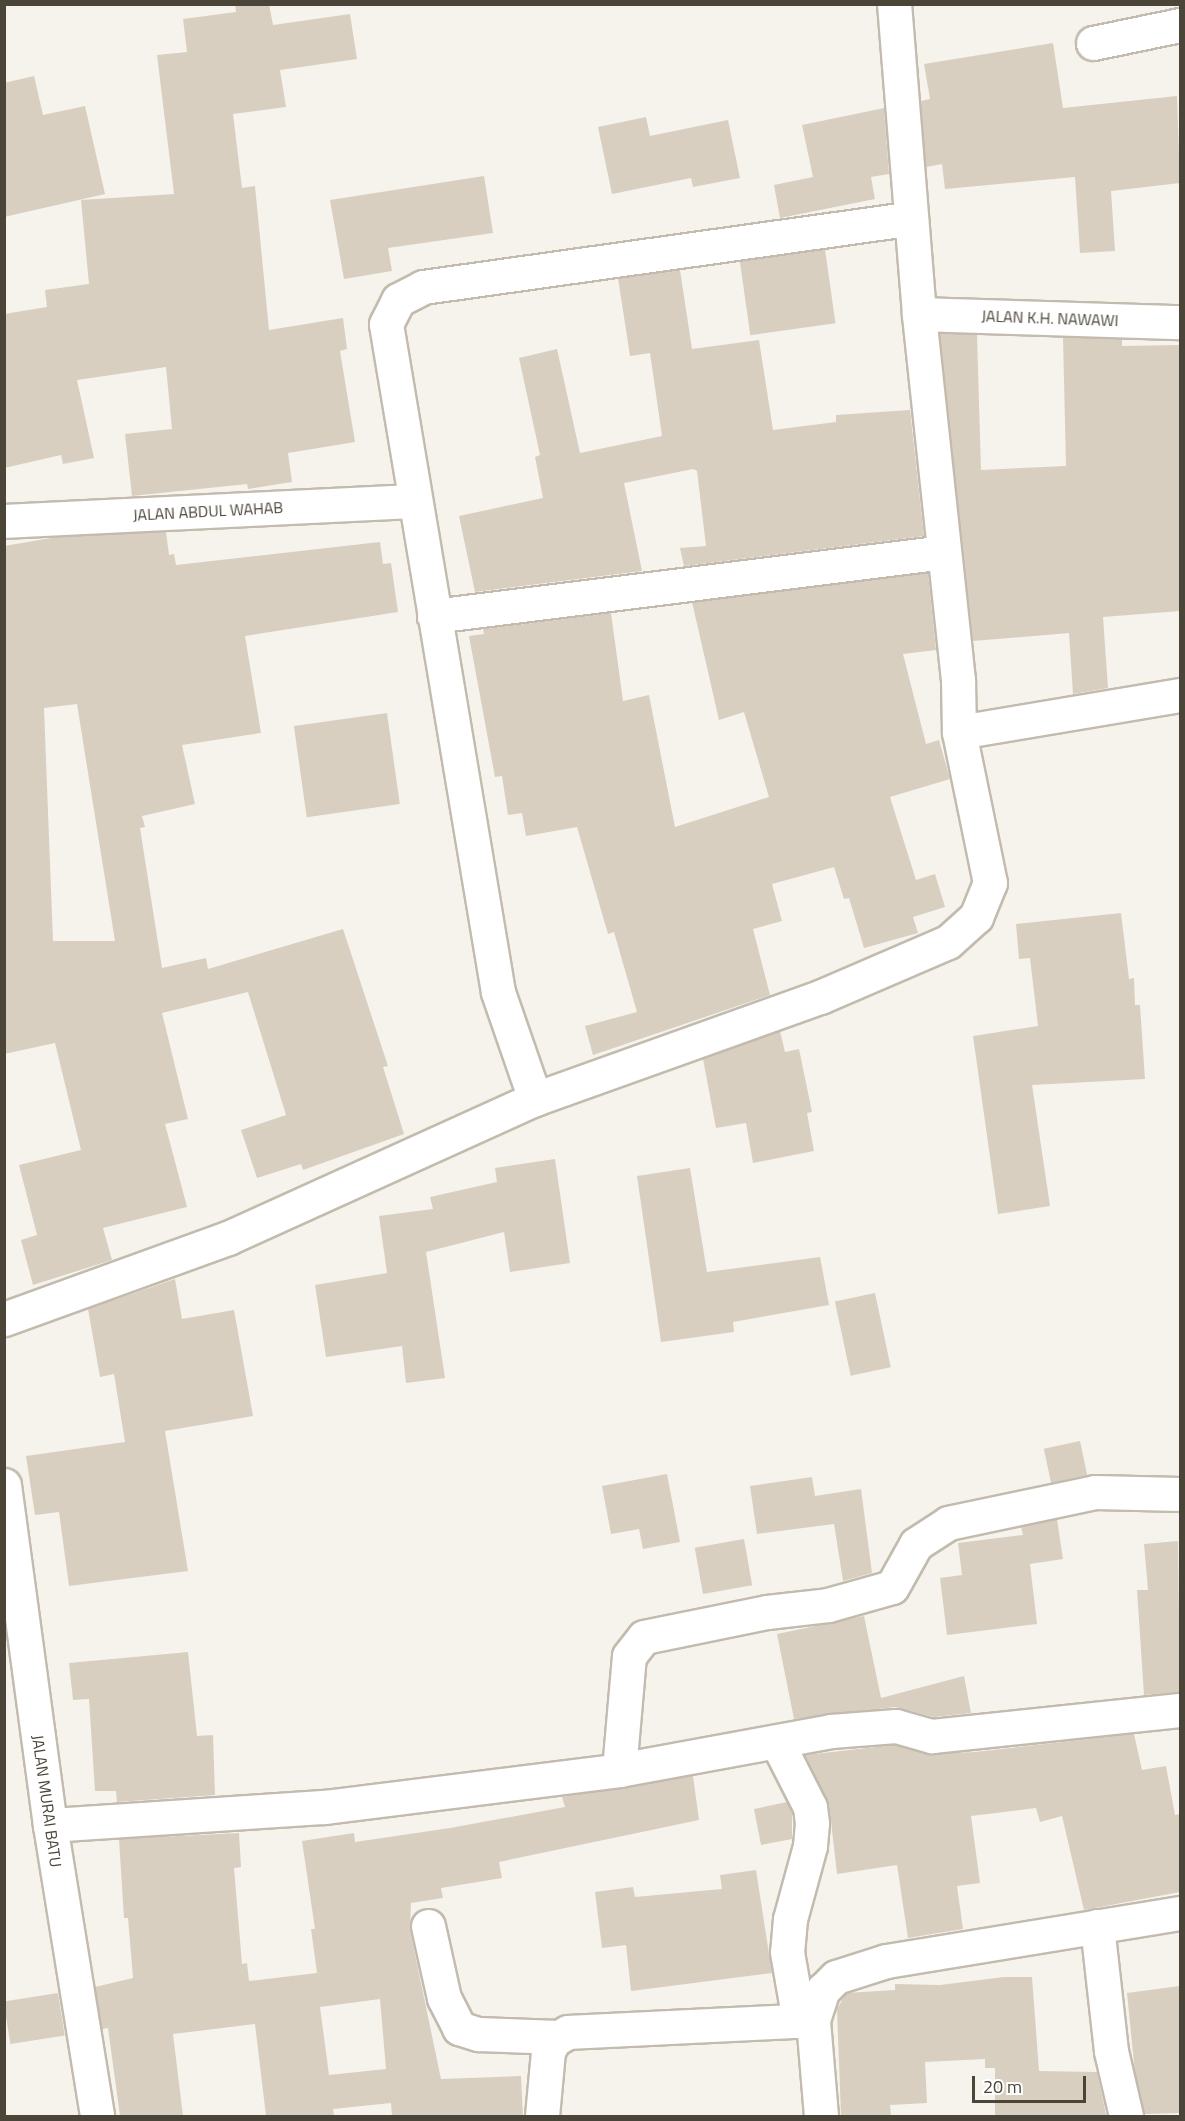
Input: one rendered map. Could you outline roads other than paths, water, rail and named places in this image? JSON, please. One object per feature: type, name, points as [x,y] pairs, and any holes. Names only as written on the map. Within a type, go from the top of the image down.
[{"type":"street","points":[[4,1319],[228,1238],[535,1099],[820,998],[948,942],[976,917],[990,883],[959,732],[958,680],[919,314],[894,4]]},
{"type":"street","points":[[1093,43],[1180,25]]},
{"type":"street","points":[[535,1099],[498,992],[434,616],[412,501],[386,324],[398,300],[423,287],[911,219]]},
{"type":"street","name":"JALAN K.H. NAWAWI","points":[[919,314],[1180,322]]},
{"type":"street","name":"JALAN ABDUL WAHAB","points":[[4,521],[412,501]]},
{"type":"street","points":[[434,616],[944,552]]},
{"type":"street","points":[[959,732],[1180,695]]},
{"type":"street","name":"JALAN MURAI BATU","points":[[4,1485],[50,1825],[97,2116]]},
{"type":"street","points":[[619,1770],[629,1656],[644,1637],[767,1612],[828,1605],[892,1587],[916,1544],[948,1523],[1095,1492],[1180,1494]]},
{"type":"street","points":[[50,1825],[324,1806],[619,1770],[831,1731],[896,1726],[932,1736],[1180,1710]]},
{"type":"street","points":[[777,1742],[810,1807],[812,1823],[810,1846],[790,1919],[787,1952],[806,2020],[821,2116]]},
{"type":"street","points":[[806,2020],[832,1979],[848,1971],[886,1960],[1180,1913]]},
{"type":"street","points":[[428,1926],[444,1998],[459,2028],[478,2034],[558,2037],[586,2029],[806,2020]]},
{"type":"street","points":[[1097,1926],[1111,2050],[1126,2116]]},
{"type":"street","points":[[542,2116],[545,2063],[558,2037]]}]
